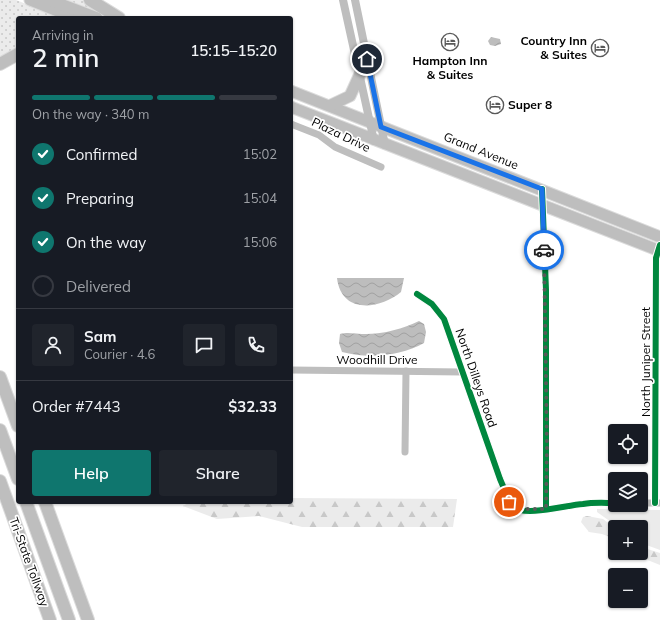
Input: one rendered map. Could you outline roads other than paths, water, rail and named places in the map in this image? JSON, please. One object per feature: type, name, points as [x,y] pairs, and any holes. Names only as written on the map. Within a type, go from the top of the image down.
[{"type":"highway","points":[[90,0],[116,16]]},
{"type":"highway","points":[[0,64],[16,55]]},
{"type":"highway","points":[[0,377],[16,421]]},
{"type":"highway","points":[[0,430],[16,474]]},
{"type":"highway","name":"Tri-State Tollway","points":[[0,481],[50,620]]},
{"type":"highway","name":"Tri-State Tollway","points":[[27,504],[69,620]]},
{"type":"highway","points":[[47,504],[88,620]]},
{"type":"main road","points":[[30,0],[70,16]]},
{"type":"main road","points":[[50,0],[92,16]]},
{"type":"main road","points":[[331,105],[350,96],[360,74]]},
{"type":"main road","name":"Grand Avenue","points":[[293,92],[331,105],[381,127],[542,189],[660,237]]},
{"type":"main road","points":[[293,108],[379,143],[659,249]]},
{"type":"street","points":[[343,0],[370,122],[379,143]]},
{"type":"street","points":[[355,0],[381,127],[379,143]]},
{"type":"street","name":"Plaza Drive","points":[[293,125],[319,135],[335,147],[381,167]]},
{"type":"street","points":[[542,189],[546,290],[546,509],[586,503],[608,503]]},
{"type":"street","name":"North Juniper Street","points":[[658,503],[656,258],[659,249]]},
{"type":"street","name":"North Dilleys Road","points":[[417,294],[432,304],[444,320],[509,502],[516,509],[546,509]]},
{"type":"street","name":"Woodhill Drive","points":[[293,370],[462,372]]},
{"type":"street","points":[[405,452],[406,371]]},
{"type":"water","points":[[491,37],[500,39],[501,44],[495,46],[490,45],[488,41]]},
{"type":"water","points":[[337,278],[404,278],[401,292],[392,298],[372,305],[362,305],[353,303],[346,298],[340,290]]},
{"type":"water","points":[[419,321],[424,324],[426,332],[424,343],[415,347],[405,351],[373,356],[342,352],[339,343],[340,334],[369,334],[384,332],[406,327]]},
{"type":"place","name":"Hampton Inn & Suites","points":[[450,42]]},
{"type":"place","name":"Country Inn & Suites","points":[[600,48]]},
{"type":"place","name":"Super 8","points":[[495,105]]}]
